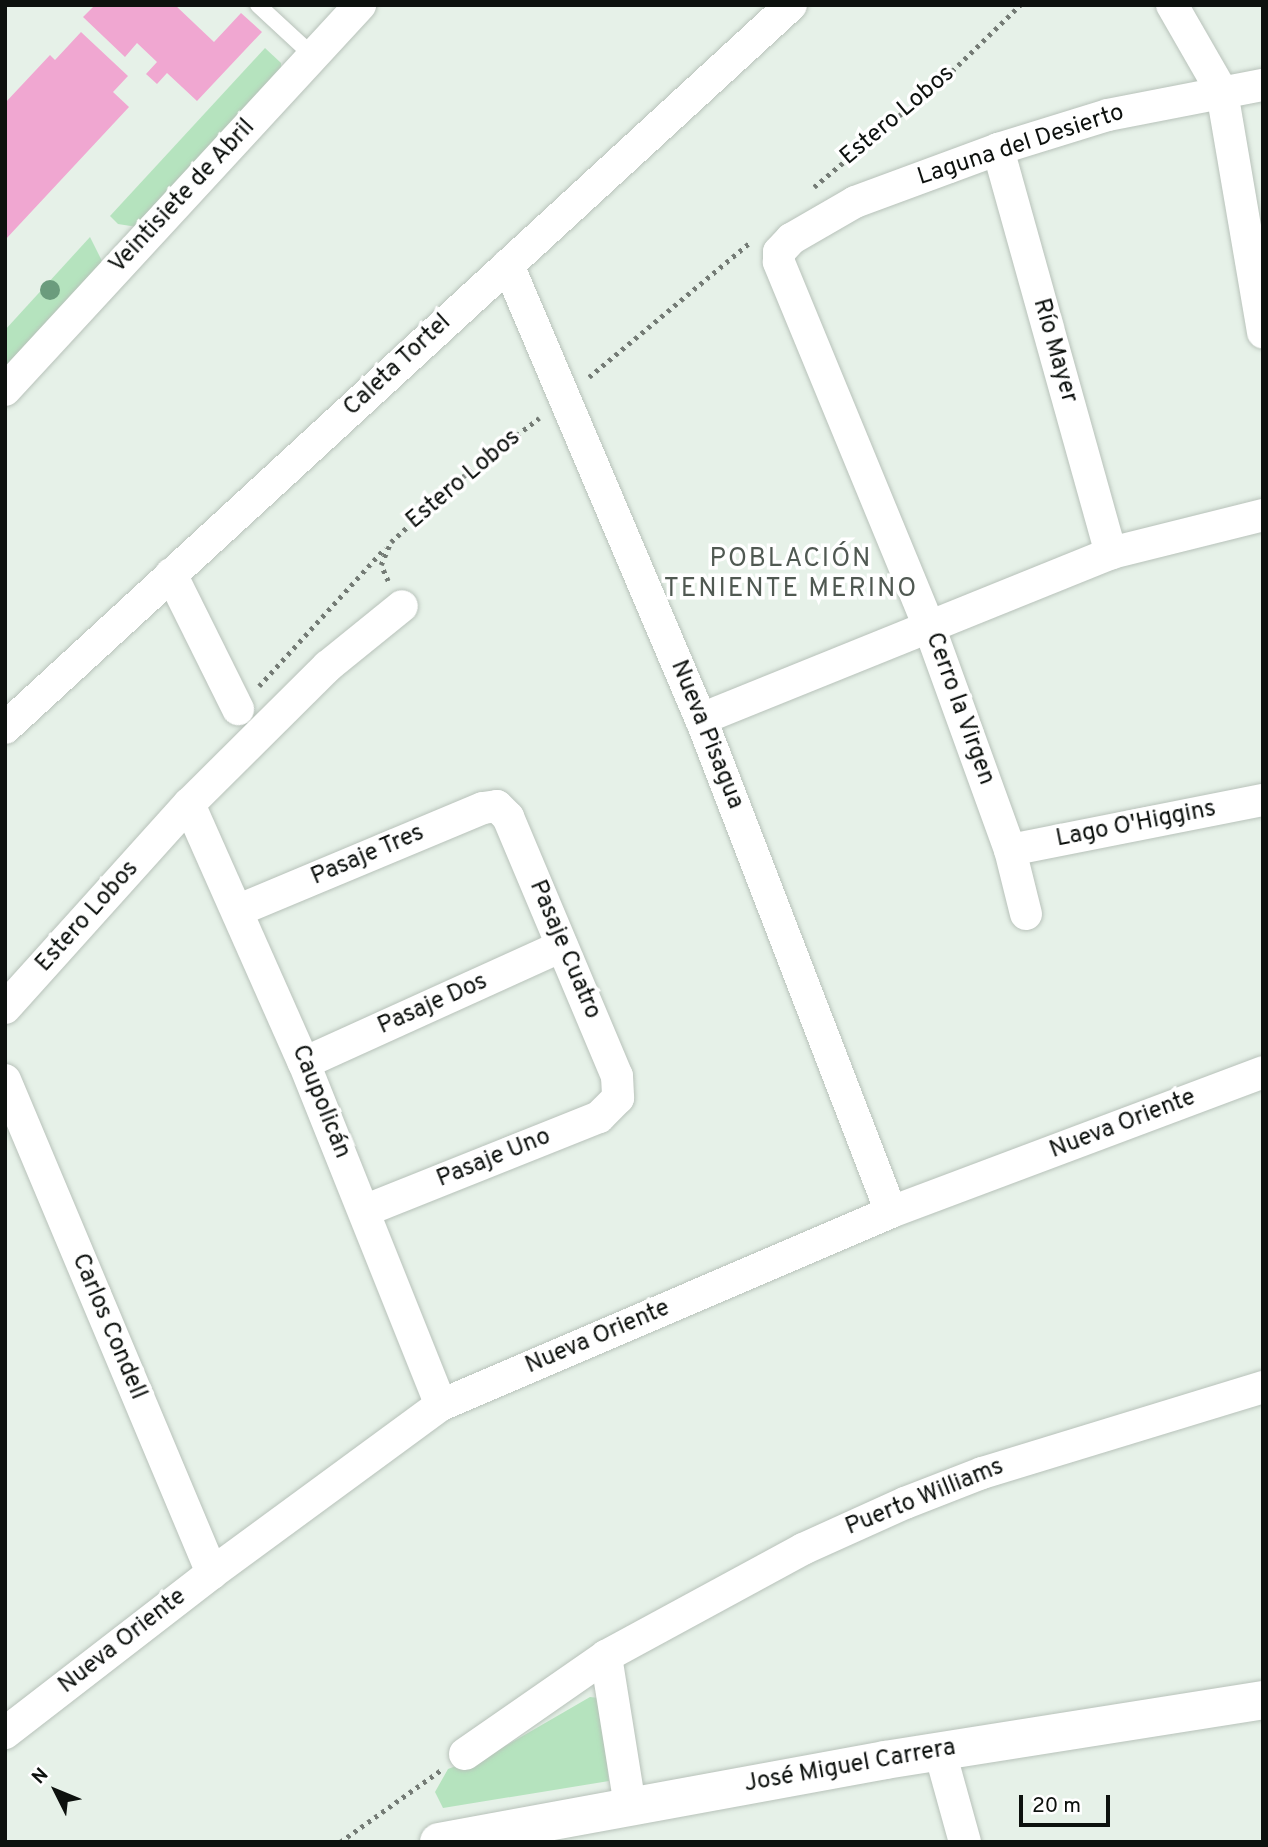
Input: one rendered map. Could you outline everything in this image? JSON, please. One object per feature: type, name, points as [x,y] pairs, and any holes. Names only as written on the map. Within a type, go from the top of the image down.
[{"type":"street","name":"Veintisiete de Abril","points":[[5,390],[360,5]]},
{"type":"street","name":"Caleta Tortel","points":[[5,728],[791,5]]},
{"type":"street","points":[[1172,5],[1222,92],[1263,333]]},
{"type":"street","name":"Laguna del Desierto","points":[[791,239],[855,202],[998,149],[1108,115],[1263,85]]},
{"type":"street","name":"Río Mayer","points":[[998,149],[1111,553]]},
{"type":"street","name":"Cerro la Virgen","points":[[791,239],[779,252],[779,262],[930,629],[1010,850],[1026,914]]},
{"type":"street","name":"Nueva Pisagua","points":[[508,265],[701,719],[891,1212]]},
{"type":"street","points":[[701,719],[930,629],[1111,553],[1263,515]]},
{"type":"street","points":[[171,574],[238,709]]},
{"type":"street","name":"Estero Lobos","points":[[5,1008],[189,804],[337,658],[401,606]]},
{"type":"street","name":"Lago O'Higgins","points":[[1010,850],[1263,800]]},
{"type":"street","name":"Caupolicán","points":[[189,804],[239,909],[304,1063],[441,1405]]},
{"type":"street","name":"Pasaje Tres","points":[[239,909],[483,808],[497,806]]},
{"type":"street","name":"Pasaje Cuatro","points":[[497,806],[508,817],[617,1076],[618,1098]]},
{"type":"street","name":"Pasaje Dos","points":[[304,1063],[562,946]]},
{"type":"street","name":"Nueva Oriente","points":[[5,1733],[212,1573],[441,1405],[891,1212],[1263,1072]]},
{"type":"street","name":"Carlos Condell","points":[[5,1080],[212,1573]]},
{"type":"street","name":"Pasaje Uno","points":[[364,1211],[599,1117],[618,1098]]},
{"type":"street","name":"Puerto Williams","points":[[465,1754],[606,1656],[803,1549],[905,1503],[982,1473],[1263,1387]]},
{"type":"street","points":[[606,1656],[630,1806]]},
{"type":"street","name":"José Miguel Carrera","points":[[439,1842],[940,1752],[1263,1700]]},
{"type":"street","points":[[940,1752],[965,1842]]},
{"type":"lane","points":[[258,5],[313,56]]},
{"type":"path","name":"Estero Lobos","points":[[806,194],[952,71],[1020,5]]},
{"type":"path","name":"Estero Lobos","points":[[401,606],[381,565],[391,542],[456,482],[564,398],[758,236]]},
{"type":"path","points":[[340,1842],[465,1754]]},
{"type":"green space","points":[[265,48],[281,63],[281,73],[137,227],[118,224],[110,216]]},
{"type":"green space","points":[[90,237],[104,265],[5,372],[5,330]]},
{"type":"green space","points":[[590,1697],[599,1698],[609,1781],[443,1808],[435,1792],[448,1769],[500,1749]]},
{"type":"building","points":[[95,5],[175,5],[214,42],[241,13],[262,32],[197,101],[167,73],[157,84],[146,74],[157,62],[137,43],[125,57],[83,17]]},
{"type":"building","points":[[81,32],[128,76],[113,92],[129,107],[5,240],[5,103],[50,55],[55,60]]},
{"type":"district","name":"POBLACIÓN TENIENTE MERINO","points":[[791,575]]}]
